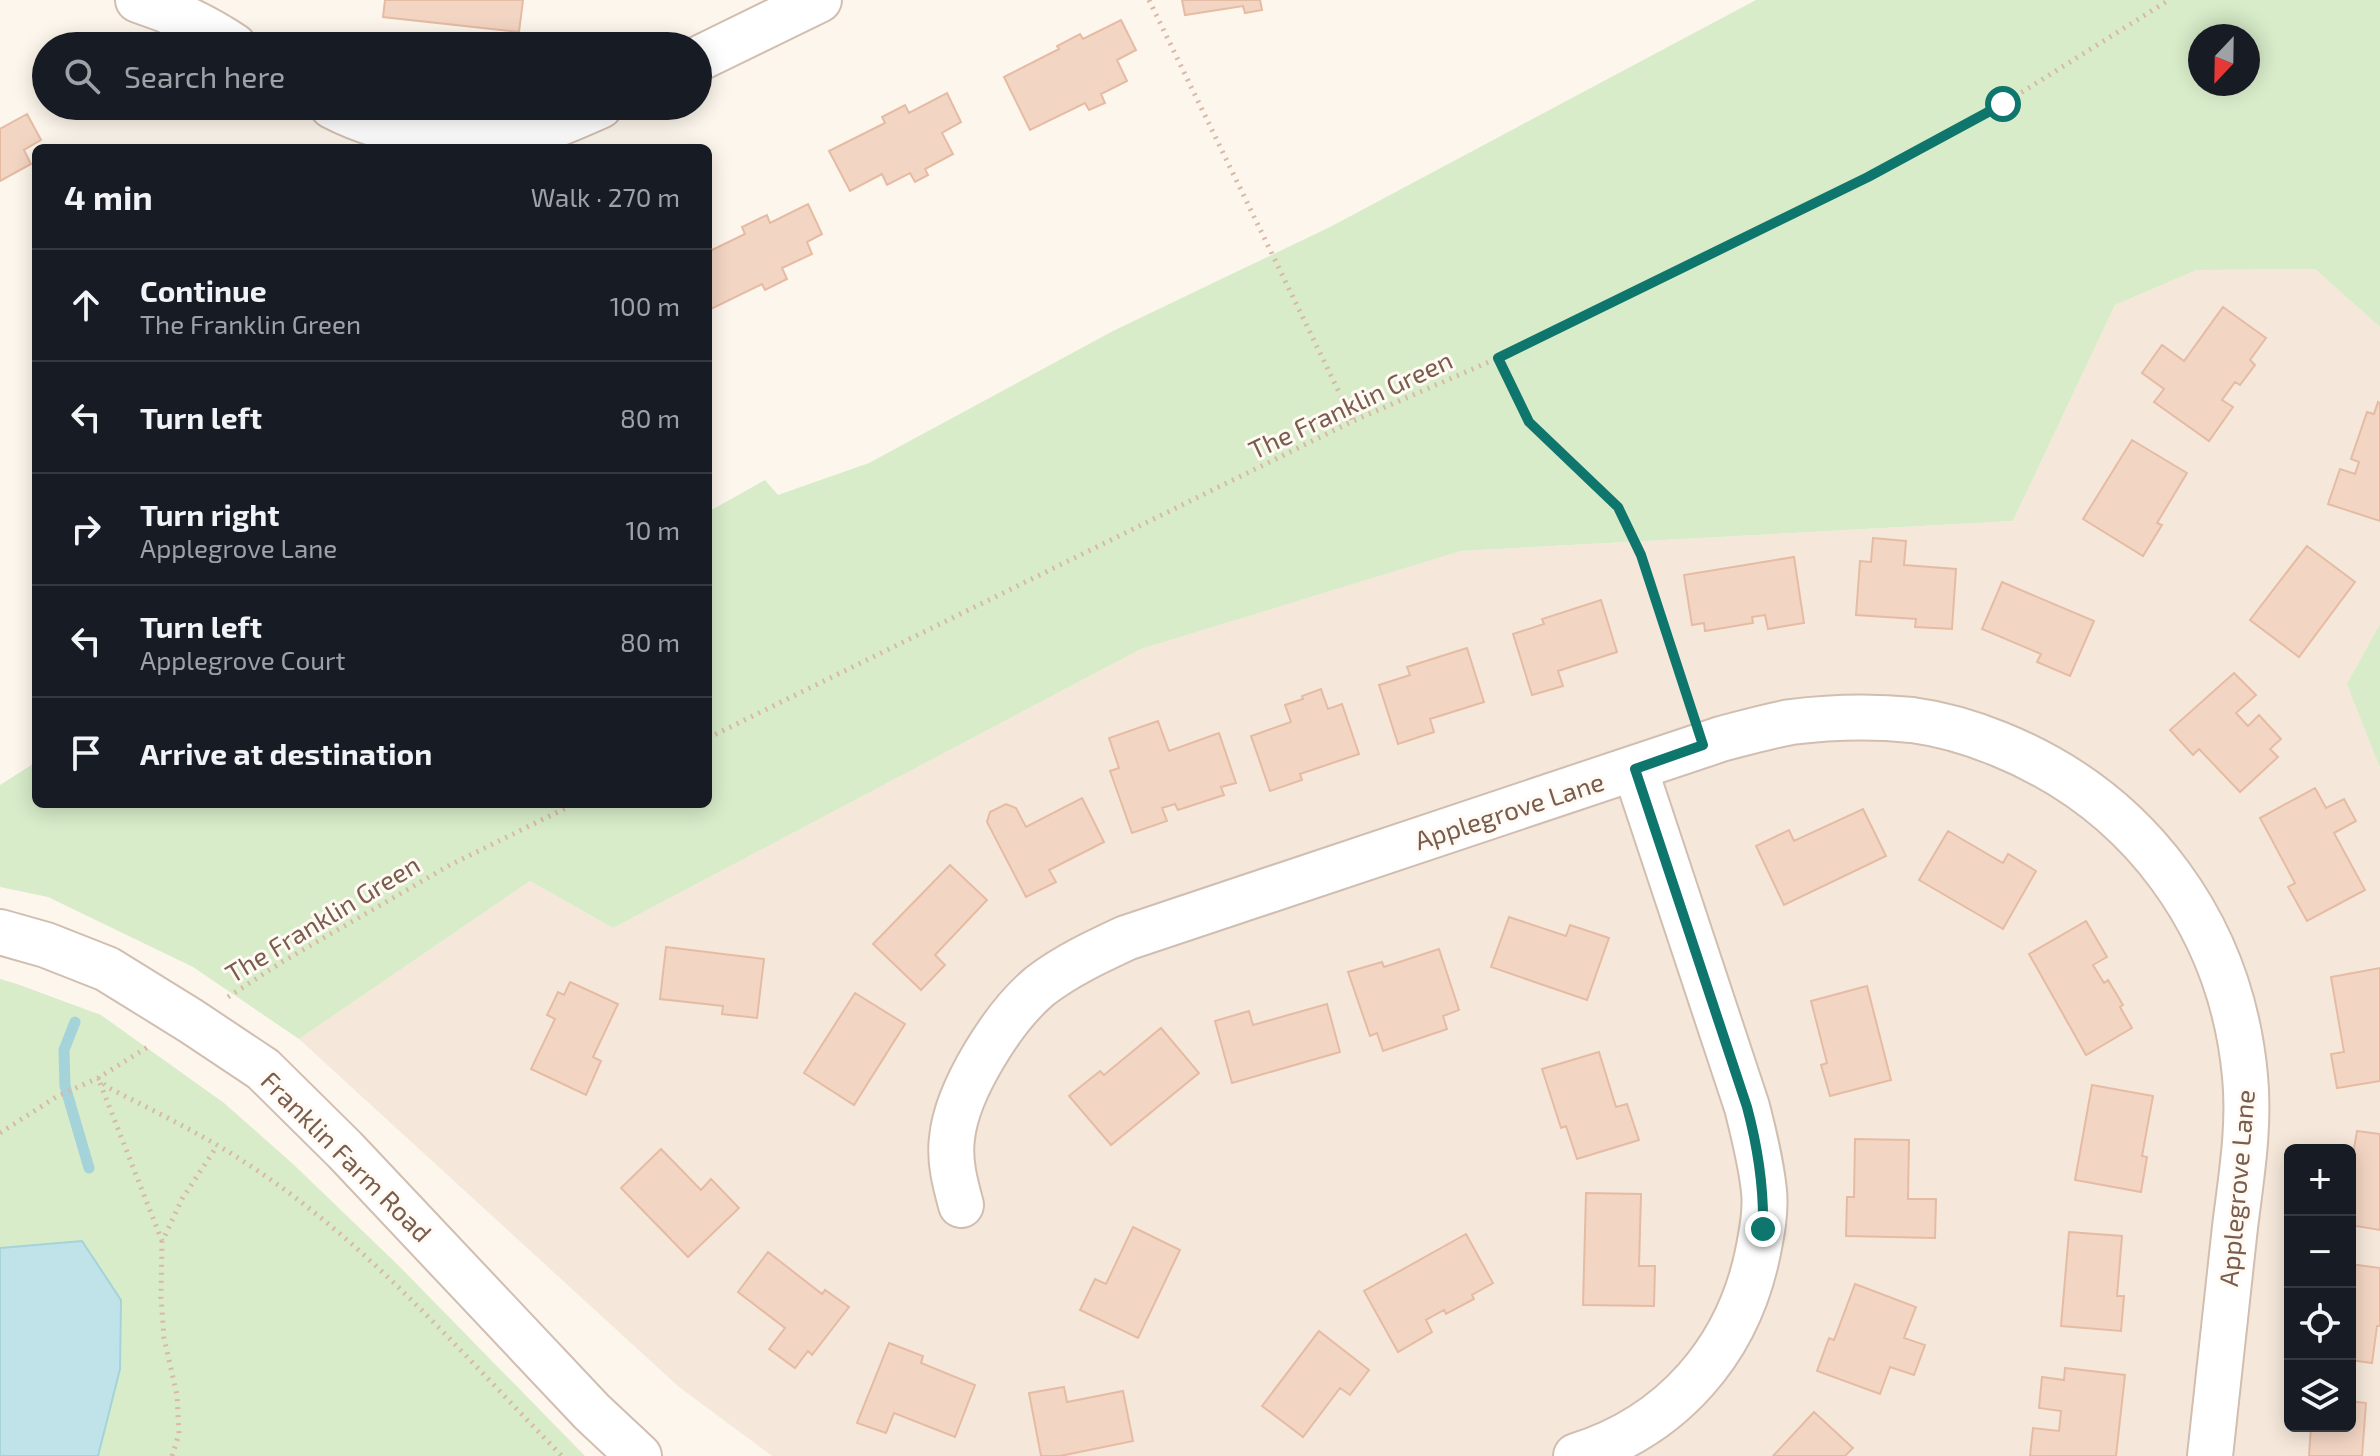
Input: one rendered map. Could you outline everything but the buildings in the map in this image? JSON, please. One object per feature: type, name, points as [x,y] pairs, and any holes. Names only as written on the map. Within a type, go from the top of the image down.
[{"type":"street","points":[[138,0],[166,9],[212,32]]},
{"type":"street","points":[[712,52],[819,0]]},
{"type":"street","points":[[372,120],[397,129],[445,138],[497,137],[540,129],[563,120]]},
{"type":"street","name":"Applegrove Lane","points":[[961,1205],[953,1175],[952,1139],[960,1104],[987,1051],[1005,1024],[1038,988],[1078,960],[1126,938],[1703,745],[1789,722],[1854,717],[1914,720],[1971,733],[2025,754],[2086,791],[2131,828],[2165,867],[2200,923],[2217,959],[2236,1015],[2245,1078],[2245,1141],[2210,1456]]},
{"type":"street","points":[[1576,1456],[1608,1446],[1646,1424],[1685,1392],[1718,1351],[1736,1320],[1752,1280],[1763,1229],[1764,1193],[1757,1144],[1747,1107],[1635,769]]},
{"type":"street","name":"Franklin Farm Road","points":[[0,932],[46,945],[107,969],[263,1069],[345,1150],[592,1412],[639,1456]]},
{"type":"path","points":[[1149,0],[1353,421]]},
{"type":"path","name":"The Franklin Green","points":[[712,736],[1353,421],[1498,358],[1868,177],[2003,104],[2169,0]]},
{"type":"path","points":[[1498,358],[1529,422],[1618,507],[1641,555],[1703,745]]},
{"type":"path","name":"The Franklin Green","points":[[0,1133],[56,1097],[98,1078],[282,962],[450,865],[566,808]]},
{"type":"path","points":[[98,1078],[107,1087],[246,1162],[330,1226],[386,1275],[562,1456]]},
{"type":"path","points":[[98,1078],[162,1242],[164,1338],[177,1395],[179,1434],[172,1456]]},
{"type":"path","points":[[162,1242],[182,1199],[217,1146]]},
{"type":"shaded area","points":[[2315,269],[2380,327],[2380,624],[2348,684],[2380,768],[2380,1456],[772,1456],[679,1387],[299,1039],[530,881],[613,928],[1141,649],[1461,551],[2013,521],[2115,305],[2197,270]]},
{"type":"green space","points":[[1756,0],[2380,0],[2380,327],[2315,269],[2197,270],[2115,305],[2013,521],[1461,551],[1141,649],[613,928],[530,881],[299,1039],[193,967],[48,897],[0,887],[0,785],[32,765],[32,808],[712,808],[712,510],[765,480],[778,495],[869,463],[1113,331],[1330,227]]},
{"type":"green space","points":[[2380,624],[2380,768],[2347,684]]},
{"type":"green space","points":[[0,979],[101,1015],[224,1103],[399,1266],[585,1456],[97,1456],[82,1241],[0,1248]]},
{"type":"water","points":[[82,1241],[121,1300],[120,1369],[98,1456],[0,1456],[0,1248]]},
{"type":"waterway","points":[[75,1022],[64,1050],[65,1086],[89,1168]]},
{"type":"route","points":[[1763,1229],[1764,1193],[1757,1144],[1747,1107],[1635,769],[1703,745],[1641,555],[1618,507],[1529,422],[1498,358],[1868,177],[2003,104]]}]
